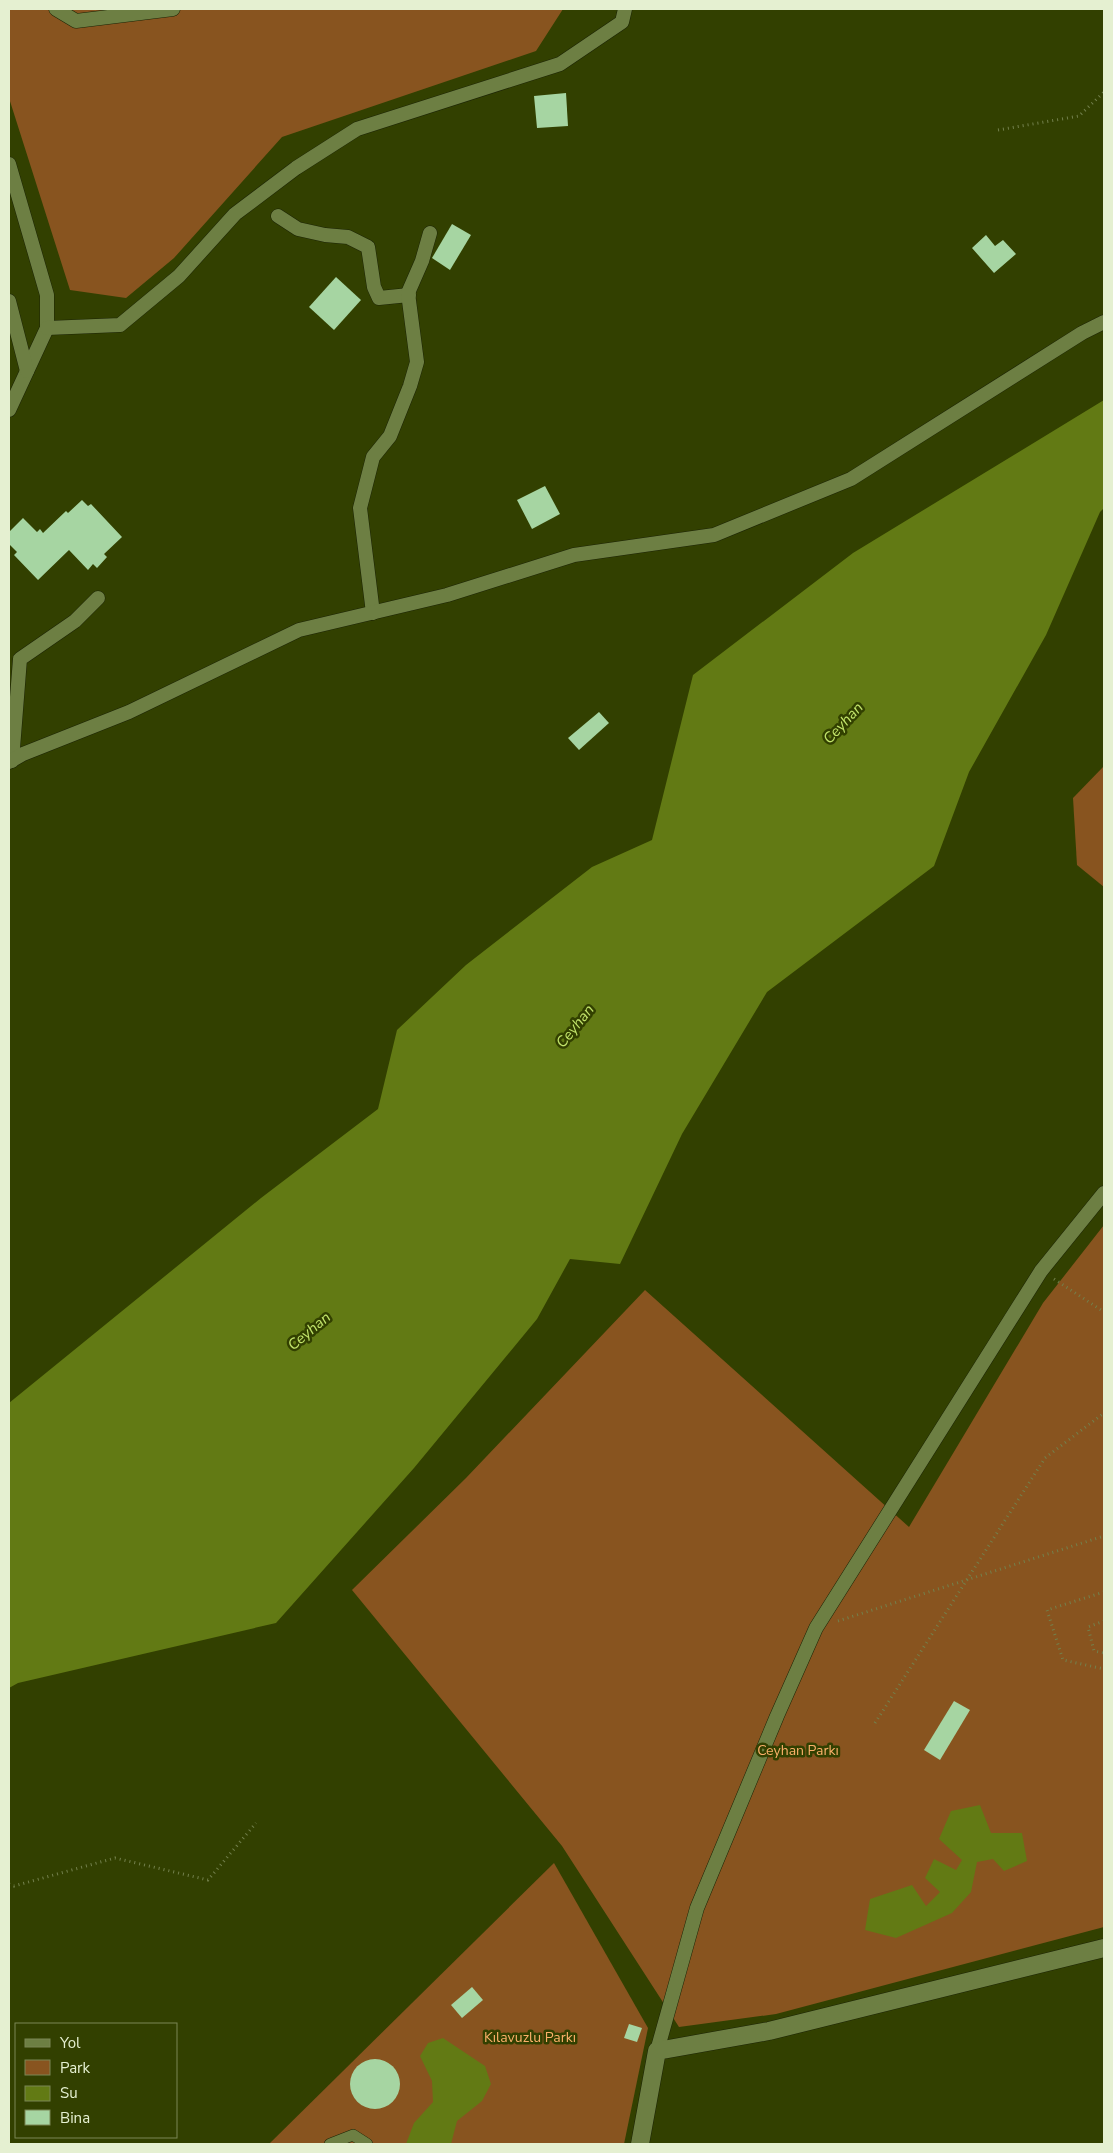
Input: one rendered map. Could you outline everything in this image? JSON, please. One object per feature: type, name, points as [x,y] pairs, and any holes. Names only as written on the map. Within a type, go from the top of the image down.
[{"type":"street","points":[[56,9],[76,21],[137,10],[173,9]]},
{"type":"street","points":[[47,328],[120,325],[179,276],[236,214],[296,168],[357,128],[560,64],[622,22],[625,9]]},
{"type":"street","points":[[9,164],[47,295],[47,328],[9,410]]},
{"type":"street","points":[[278,216],[298,229],[325,236],[348,238],[368,247],[374,287],[379,298],[409,295]]},
{"type":"street","points":[[374,612],[360,508],[373,457],[390,436],[410,386],[417,362],[409,295],[430,233]]},
{"type":"street","points":[[9,301],[27,371]]},
{"type":"street","points":[[98,598],[75,621],[20,659],[10,762],[130,712],[299,630],[447,595],[574,555],[714,535],[851,479],[1104,322]]},
{"type":"street","points":[[640,2144],[657,2051],[697,1908],[816,1628],[1041,1271],[1104,1193]]},
{"type":"street","points":[[657,2051],[769,2031],[1104,1948]]},
{"type":"street","points":[[330,2144],[353,2135],[367,2144]]},
{"type":"path","points":[[998,130],[1079,116],[1104,92]]},
{"type":"path","points":[[1041,1271],[1104,1312]]},
{"type":"path","points":[[875,1723],[969,1580],[1045,1458],[1104,1413]]},
{"type":"path","points":[[816,1628],[1104,1536]]},
{"type":"path","points":[[1104,1592],[1047,1610],[1063,1660],[1104,1669]]},
{"type":"path","points":[[1104,1621],[1088,1627],[1094,1651],[1104,1652]]},
{"type":"path","points":[[9,1884],[14,1886],[115,1858],[208,1880],[256,1823]]},
{"type":"green space","points":[[9,9],[563,9],[536,51],[282,137],[174,258],[126,298],[70,290],[9,98]]},
{"type":"green space","points":[[1104,766],[1104,887],[1077,865],[1073,798]]},
{"type":"green space","name":"Ceyhan Parkı","points":[[1104,1225],[1104,1927],[776,2014],[679,2027],[562,1846],[352,1590],[466,1478],[645,1290],[909,1527],[1043,1303]]},
{"type":"green space","name":"Kılavuzlu Parkı","points":[[554,1863],[648,2028],[624,2144],[269,2144]]},
{"type":"water","name":"Ceyhan","points":[[1104,400],[1104,508],[1100,512],[1046,635],[969,772],[934,866],[767,992],[682,1134],[620,1264],[570,1259],[537,1319],[414,1468],[276,1623],[18,1683],[9,1688],[9,1403],[261,1198],[378,1109],[397,1030],[466,965],[592,867],[652,840],[693,675],[853,553]]},
{"type":"water","points":[[980,1805],[991,1833],[1022,1833],[1027,1861],[1004,1871],[993,1859],[977,1862],[971,1892],[952,1913],[896,1938],[865,1930],[870,1899],[912,1885],[926,1906],[940,1892],[925,1878],[934,1859],[956,1870],[962,1860],[939,1839],[951,1811]]},
{"type":"water","points":[[443,2038],[485,2066],[491,2084],[482,2101],[457,2121],[451,2144],[406,2144],[414,2123],[433,2102],[432,2081],[420,2056],[428,2043]]},
{"type":"building","points":[[566,93],[568,126],[537,128],[534,96]]},
{"type":"building","points":[[452,224],[471,235],[450,270],[432,258]]},
{"type":"building","points":[[986,235],[995,246],[1003,240],[1016,254],[994,273],[972,248]]},
{"type":"building","points":[[336,277],[361,300],[334,330],[309,307]]},
{"type":"building","points":[[545,486],[560,514],[532,529],[517,500]]},
{"type":"building","points":[[82,500],[88,506],[91,504],[122,537],[104,554],[107,557],[97,568],[93,564],[88,570],[69,550],[38,580],[14,555],[17,552],[9,544],[9,532],[23,518],[37,532],[40,529],[43,533],[66,511],[68,513]]},
{"type":"building","points":[[599,712],[609,723],[579,750],[568,738]]},
{"type":"building","points":[[954,1701],[970,1710],[940,1760],[924,1750]]},
{"type":"building","points":[[472,1987],[483,2000],[462,2018],[451,2005]]},
{"type":"building","points":[[629,2024],[642,2028],[637,2042],[624,2038]]},
{"type":"building","points":[[375,2059],[384,2061],[395,2070],[400,2084],[398,2093],[389,2104],[375,2109],[366,2107],[355,2098],[350,2084],[352,2075],[361,2064]]}]
